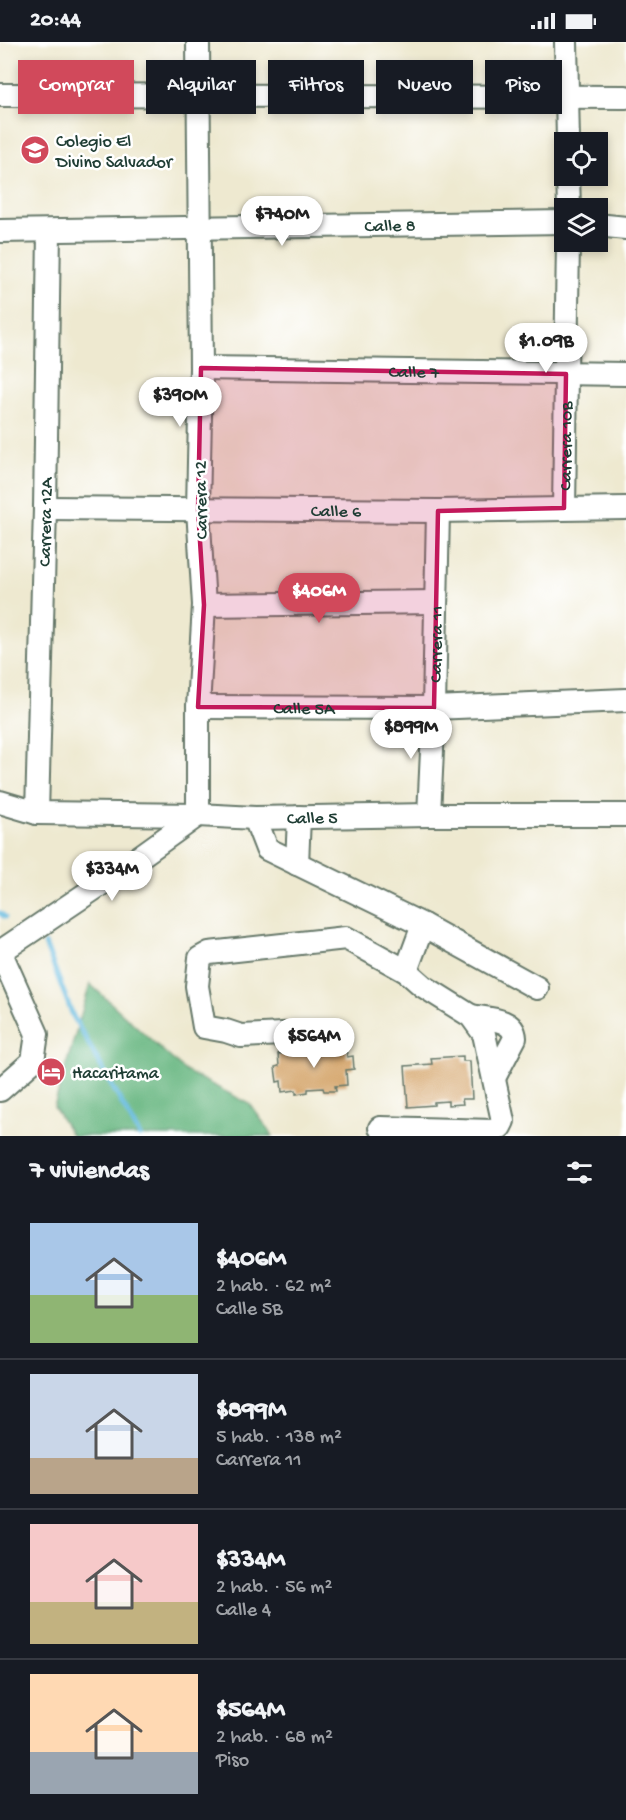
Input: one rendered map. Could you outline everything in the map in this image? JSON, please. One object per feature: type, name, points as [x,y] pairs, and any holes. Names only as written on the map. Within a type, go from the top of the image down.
[{"type":"street","name":"Carrera 12","points":[[198,42],[198,60]]},
{"type":"street","points":[[566,42],[568,132]]},
{"type":"street","points":[[0,95],[146,94]]},
{"type":"street","points":[[256,94],[626,97]]},
{"type":"street","name":"Carrera 12","points":[[198,114],[201,368],[198,509],[204,605],[198,706],[198,815]]},
{"type":"street","name":"Calle 8","points":[[0,231],[554,222]]},
{"type":"street","points":[[608,226],[626,228]]},
{"type":"street","name":"Carrera 12A","points":[[37,813],[49,231]]},
{"type":"street","name":"Carrera 10B","points":[[564,508],[568,252]]},
{"type":"street","name":"Calle 7","points":[[201,368],[626,374]]},
{"type":"street","name":"Calle 6","points":[[45,508],[438,511],[626,508]]},
{"type":"street","name":"Carrera 11","points":[[429,815],[434,708],[438,511]]},
{"type":"street","points":[[204,605],[435,602]]},
{"type":"street","name":"Calle 5A","points":[[198,706],[434,708],[626,700]]},
{"type":"street","name":"Calle 5","points":[[0,802],[37,813],[255,818],[626,815]]},
{"type":"street","points":[[0,1090],[33,1061],[37,1034],[0,952],[198,815]]},
{"type":"street","points":[[297,864],[298,817]]},
{"type":"street","points":[[255,818],[267,849],[423,926],[537,988]]},
{"type":"street","points":[[406,971],[423,926]]},
{"type":"street","points":[[322,1032],[241,1036],[204,1027],[197,986],[200,958],[208,953],[346,938],[406,971],[423,986],[471,1016],[484,1034],[503,1120],[500,1127],[494,1131],[380,1128]]},
{"type":"highlighted area","points":[[201,368],[566,374],[564,508],[438,511],[434,708],[198,707],[204,605],[198,509]]},
{"type":"green space","points":[[90,984],[185,1071],[250,1104],[273,1136],[72,1136],[54,1107]]},
{"type":"building","points":[[334,1045],[334,1048],[346,1047],[347,1057],[353,1056],[354,1069],[346,1070],[347,1085],[335,1086],[336,1091],[324,1091],[323,1088],[308,1089],[308,1092],[296,1094],[296,1090],[282,1092],[281,1081],[277,1082],[275,1067],[279,1066],[278,1054],[288,1053],[288,1049],[306,1047],[307,1051],[316,1050],[315,1047]]},
{"type":"building","points":[[463,1056],[463,1061],[470,1061],[472,1099],[462,1099],[463,1104],[448,1105],[448,1101],[434,1102],[434,1105],[408,1107],[405,1066],[432,1064],[431,1058]]},
{"type":"waterway","points":[[0,913],[5,917]]},
{"type":"waterway","points":[[45,944],[73,1016],[140,1136]]},
{"type":"place","name":"Colegio El Divino Salvador","points":[[35,150]]},
{"type":"place","name":"Hacaritama","points":[[51,1072]]}]
